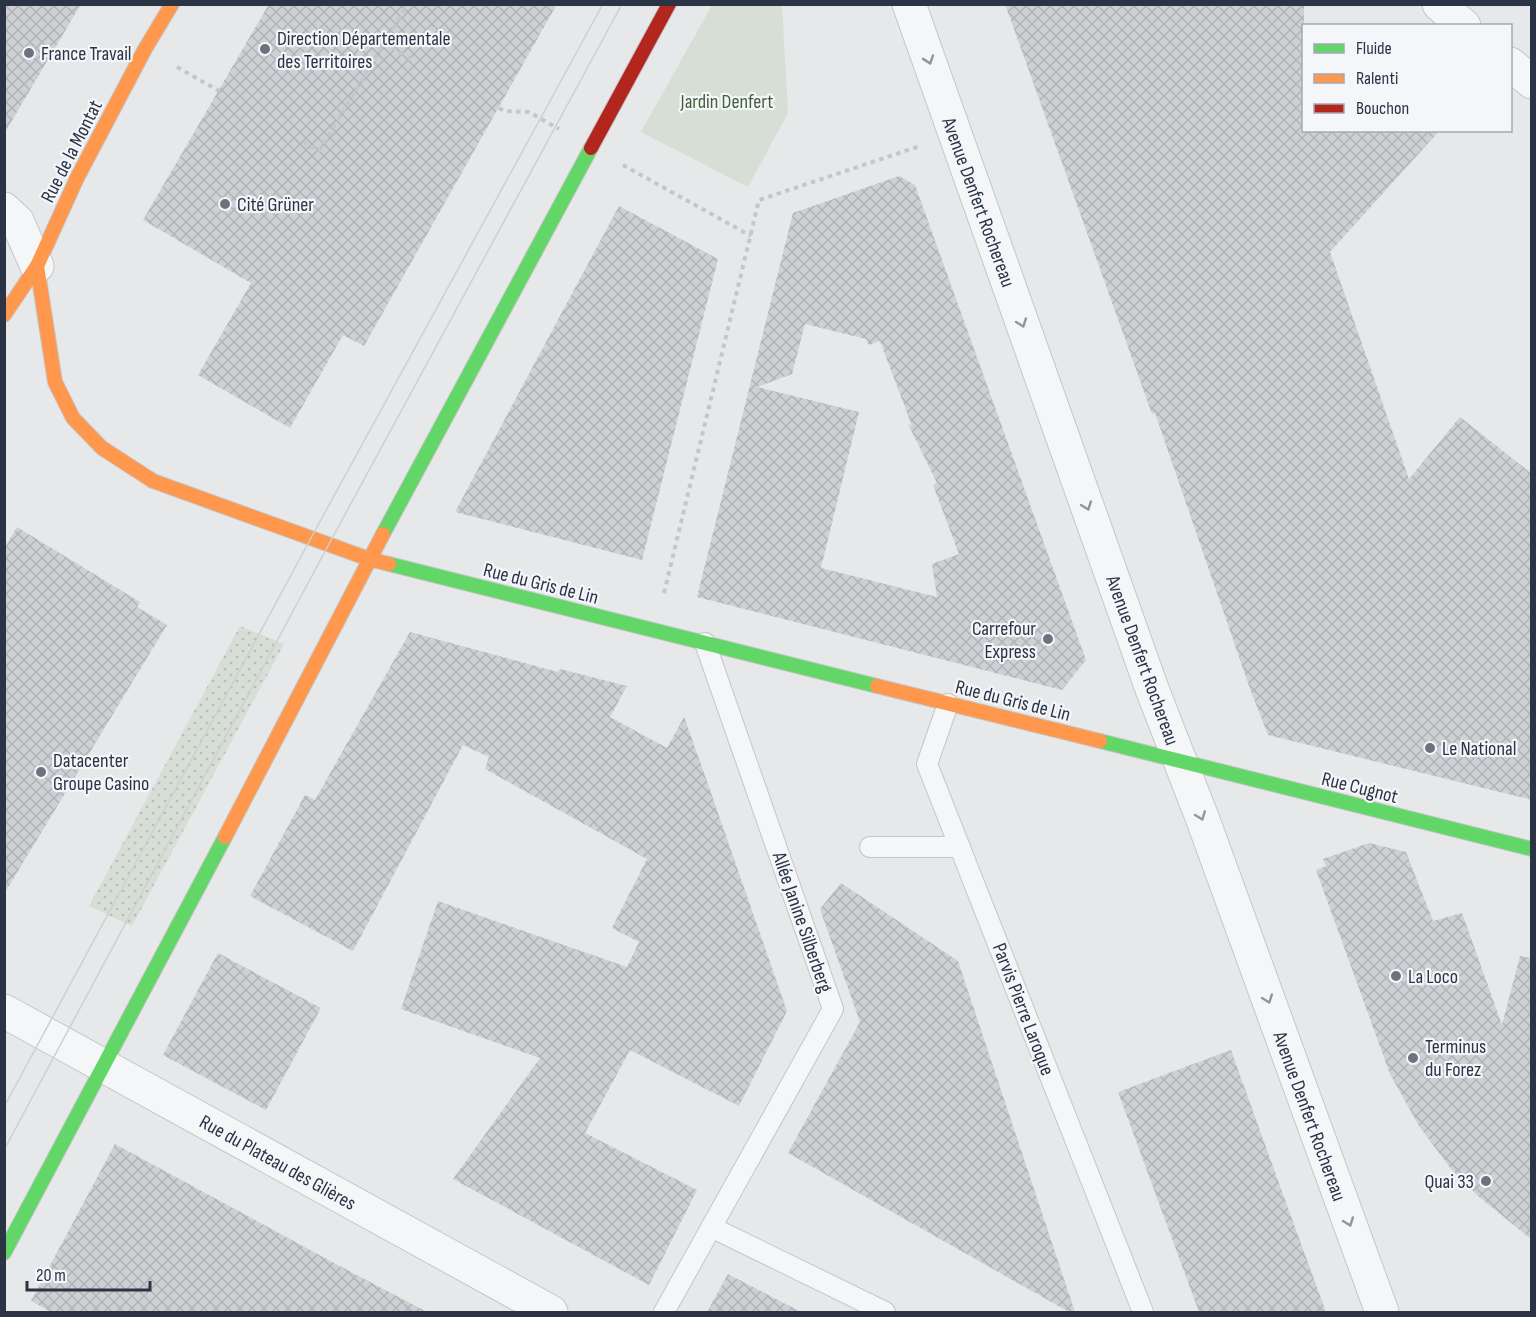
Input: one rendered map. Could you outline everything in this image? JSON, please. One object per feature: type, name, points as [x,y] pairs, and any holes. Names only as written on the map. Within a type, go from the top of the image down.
[{"type":"main road","name":"Rue de la Montat","points":[[4,315],[37,266],[77,178],[172,4]]},
{"type":"main road","points":[[4,1253],[104,1067],[369,559],[669,4]]},
{"type":"main road","name":"Rue du Gris de Lin","points":[[37,266],[55,382],[73,418],[102,448],[153,481],[369,559],[1180,761]]},
{"type":"main road","name":"Rue Cugnot","points":[[1180,761],[1532,849]]},
{"type":"street","name":"Avenue Denfert Rochereau","points":[[909,4],[1180,761],[1382,1312]]},
{"type":"street","points":[[1439,4],[1462,24]]},
{"type":"street","points":[[1512,66],[1532,82]]},
{"type":"street","points":[[4,209],[17,221],[37,266]]},
{"type":"street","name":"Rue du Plateau des Glières","points":[[4,1011],[551,1312]]},
{"type":"lane","name":"Allée Janine Silberberg","points":[[664,1312],[833,1009],[705,643]]},
{"type":"lane","name":"Parvis Pierre Laroque","points":[[948,704],[927,764],[1143,1312]]},
{"type":"lane","points":[[870,848],[960,847]]},
{"type":"lane","points":[[711,1227],[885,1312]]},
{"type":"path","points":[[303,142],[319,151],[408,4]]},
{"type":"path","points":[[384,43],[414,61]]},
{"type":"path","points":[[145,50],[219,91]]},
{"type":"path","points":[[655,631],[759,200],[955,134]]},
{"type":"path","points":[[728,223],[751,236]]},
{"type":"green space","name":"Jardin Denfert","points":[[712,5],[782,5],[788,113],[748,187],[641,132]]},
{"type":"green space","points":[[240,626],[284,644],[132,926],[89,906]]},
{"type":"building","name":"France Travail","points":[[4,4],[81,4],[4,134]]},
{"type":"building","name":"Cité Grüner","points":[[269,4],[557,4],[364,346],[343,335],[290,428],[198,375],[251,283],[143,220]]},
{"type":"building","points":[[1005,4],[1304,4],[1302,132],[1438,132],[1330,252],[1409,479],[1460,417],[1532,474],[1532,800],[1268,735],[1155,413],[1152,414]]},
{"type":"building","points":[[899,176],[915,185],[1086,660],[1062,690],[697,597],[793,213]],"holes":[[[805,324],[866,339],[869,345],[880,341],[912,426],[908,424],[937,483],[933,485],[959,554],[932,564],[937,597],[821,568],[859,412],[757,387],[792,374]]]},
{"type":"building","points":[[619,206],[718,259],[642,560],[455,512]]},
{"type":"building","name":"Datacenter Groupe Casino","points":[[17,527],[140,602],[137,607],[167,625],[4,894],[4,549]]},
{"type":"building","points":[[410,632],[558,672],[560,669],[627,686],[610,717],[667,748],[684,717],[787,1011],[739,1106],[630,1050],[585,1133],[697,1190],[649,1285],[453,1179],[540,1058],[401,1009],[438,901],[627,967],[639,942],[612,928],[647,859],[485,769],[489,757],[463,745],[353,951],[250,896],[305,795],[315,800]]},
{"type":"building","points":[[1369,843],[1406,852],[1433,921],[1462,913],[1502,1025],[1520,956],[1532,958],[1532,1240],[1478,1196],[1451,1169],[1419,1126],[1390,1074],[1316,870],[1326,866],[1323,859]]},
{"type":"building","points":[[841,883],[958,961],[1075,1312],[1069,1312],[788,1153],[860,1022],[820,909]]},
{"type":"building","points":[[218,953],[321,1008],[266,1110],[163,1055]]},
{"type":"building","points":[[1231,1050],[1326,1312],[1199,1312],[1118,1092]]},
{"type":"building","points":[[115,1144],[427,1312],[51,1312],[31,1301]]},
{"type":"building","points":[[728,1274],[801,1312],[707,1312]]},
{"type":"tram line","points":[[4,1107],[603,4]]},
{"type":"tram line","points":[[4,1150],[622,4]]},
{"type":"traffic: fast","points":[[383,534],[591,148]]},
{"type":"traffic: fast","points":[[389,564],[877,686]]},
{"type":"traffic: fast","points":[[1100,741],[1532,849]]},
{"type":"traffic: fast","points":[[4,1253],[225,837]]},
{"type":"traffic: slow","points":[[4,315],[37,266],[77,178],[145,49],[172,4]]},
{"type":"traffic: slow","points":[[37,266],[55,382],[73,418],[102,448],[153,481],[369,559],[389,564]]},
{"type":"traffic: slow","points":[[225,837],[383,534]]},
{"type":"traffic: slow","points":[[877,686],[1100,741]]},
{"type":"traffic: jam","points":[[591,148],[669,4]]},
{"type":"place","name":"Direction Départementale des Territoires","points":[[265,49]]},
{"type":"place","name":"France Travail","points":[[29,53]]},
{"type":"place","name":"Cité Grüner","points":[[225,204]]},
{"type":"place","name":"Carrefour Express","points":[[1048,639]]},
{"type":"place","name":"Le National","points":[[1430,748]]},
{"type":"place","name":"Datacenter Groupe Casino","points":[[41,772]]},
{"type":"place","name":"La Loco","points":[[1396,976]]},
{"type":"place","name":"Terminus du Forez","points":[[1413,1058]]},
{"type":"place","name":"Quai 33","points":[[1486,1181]]}]
